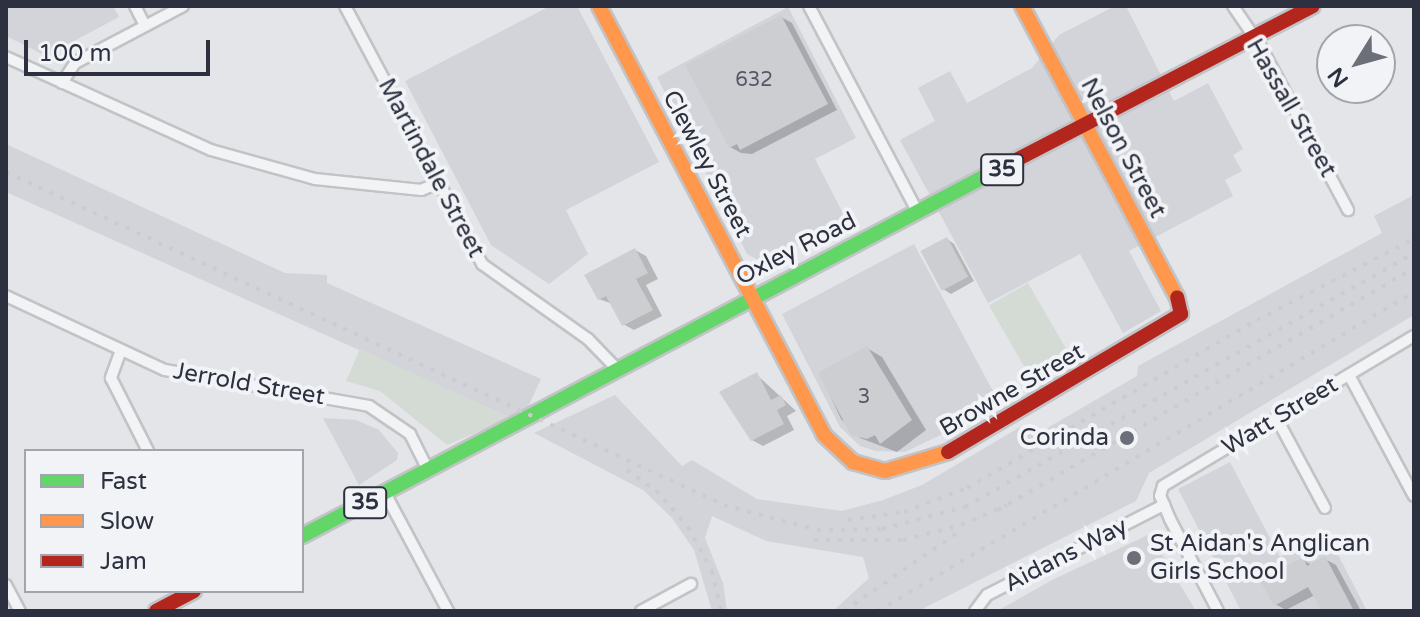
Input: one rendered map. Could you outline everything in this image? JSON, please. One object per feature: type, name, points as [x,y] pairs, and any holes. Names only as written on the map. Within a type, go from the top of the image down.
[{"type":"street","points":[[135,6],[145,26]]},
{"type":"street","points":[[62,83],[75,63],[183,6]]},
{"type":"street","name":"Martindale Street","points":[[345,6],[482,264],[588,339],[616,368]]},
{"type":"street","name":"Clewley Street","points":[[599,6],[824,435],[853,462]]},
{"type":"street","points":[[809,6],[918,213]]},
{"type":"street","name":"Nelson Street","points":[[1022,6],[1181,312]]},
{"type":"street","name":"Hassall Street","points":[[1233,6],[1348,210]]},
{"type":"street","name":"Oxley Road","points":[[304,535],[752,296],[918,213],[1313,6]]},
{"type":"street","points":[[6,57],[194,144],[301,176],[421,190],[438,183]]},
{"type":"street","name":"Jerrold Street","points":[[6,296],[181,375],[369,406],[410,434],[428,470]]},
{"type":"street","name":"Browne Street","points":[[853,462],[885,471],[940,457],[1167,326],[1181,312]]},
{"type":"street","name":"Watt Street","points":[[1164,505],[1160,496],[1166,483],[1414,336]]},
{"type":"street","points":[[121,350],[111,378],[147,449]]},
{"type":"street","points":[[1349,375],[1414,496]]},
{"type":"street","points":[[1277,419],[1325,508]]},
{"type":"street","points":[[385,493],[448,611]]},
{"type":"street","points":[[1164,505],[1218,611]]},
{"type":"street","name":"Aidans Way","points":[[975,611],[987,595],[1164,505]]},
{"type":"street","points":[[641,611],[691,584]]},
{"type":"street","points":[[6,585],[20,611]]},
{"type":"street","points":[[156,611],[190,593]]},
{"type":"shaded area","points":[[6,6],[113,6],[119,17],[46,56],[6,36]]},
{"type":"shaded area","points":[[550,6],[577,6],[659,162],[566,210],[588,254],[549,284],[491,245],[405,81]]},
{"type":"shaded area","points":[[1115,6],[1126,6],[1174,101],[1208,83],[1243,149],[1233,155],[1242,171],[1225,180],[1233,196],[1129,251],[1161,311],[1123,333],[1080,254],[988,303],[900,140],[935,121],[918,88],[950,71],[967,103],[1032,68],[1059,35]]},
{"type":"shaded area","points":[[788,7],[856,138],[815,159],[847,221],[764,263],[747,254],[657,77]]},
{"type":"shaded area","points":[[6,144],[285,273],[327,275],[327,283],[541,379],[527,409],[511,418],[6,192]]},
{"type":"shaded area","points":[[1414,195],[1414,315],[1149,473],[1136,501],[918,611],[833,611],[869,578],[863,557],[766,541],[712,516],[705,538],[723,583],[727,611],[712,611],[694,550],[672,518],[643,490],[534,433],[615,395],[682,466],[692,460],[757,499],[842,511],[883,500],[922,485],[1022,426],[1037,434],[1137,376],[1138,366],[1382,233],[1374,216]]},
{"type":"shaded area","points":[[914,244],[1001,406],[905,452],[876,451],[860,446],[840,427],[782,314]]},
{"type":"shaded area","points":[[1028,283],[1074,362],[1035,384],[989,306]]},
{"type":"shaded area","points":[[360,349],[511,418],[447,445],[380,391],[346,381]]},
{"type":"shaded area","points":[[323,418],[356,420],[379,430],[398,453],[397,460],[359,485]]},
{"type":"shaded area","points":[[1230,462],[1280,557],[1327,533],[1367,611],[1241,611],[1178,489]]},
{"type":"shaded area","name":"St Aidan's Anglican Girls School","points":[[1150,534],[1196,611],[997,611],[1052,580]]},
{"type":"building","points":[[781,15],[828,104],[740,150],[737,144],[729,148],[685,65]]},
{"type":"building","points":[[947,237],[968,277],[942,291],[921,251]]},
{"type":"building","points":[[635,248],[648,273],[636,279],[653,310],[622,326],[606,296],[598,300],[584,275]]},
{"type":"building","points":[[867,346],[912,420],[880,444],[875,435],[867,439],[851,435],[818,373]]},
{"type":"building","points":[[757,372],[771,400],[781,395],[786,405],[777,410],[784,424],[751,441],[719,392]]},
{"type":"building","points":[[1325,556],[1354,611],[1322,611],[1308,587],[1274,606],[1260,580],[1303,557],[1307,566]]},
{"type":"railway","points":[[6,172],[724,505],[817,530],[882,529],[965,507],[1414,253]]},
{"type":"railway","points":[[848,520],[904,512],[967,488],[1257,320],[1414,239]]},
{"type":"railway","points":[[998,510],[1414,268]]},
{"type":"railway","points":[[878,611],[1414,292]]},
{"type":"railway","points":[[627,470],[656,490],[688,527],[712,571],[721,611]]},
{"type":"railway","points":[[814,540],[903,540],[961,525],[1007,505]]},
{"type":"railway","points":[[844,611],[956,534]]},
{"type":"traffic: fast","points":[[304,535],[993,172]]},
{"type":"traffic: slow","points":[[599,6],[824,435],[853,462],[885,471],[948,452]]},
{"type":"traffic: slow","points":[[1022,6],[1177,297]]},
{"type":"traffic: jam","points":[[993,172],[1313,6]]},
{"type":"traffic: jam","points":[[948,452],[1181,314],[1177,297]]},
{"type":"traffic: jam","points":[[156,611],[190,593]]},
{"type":"place","name":"Corinda","points":[[1127,438]]},
{"type":"place","name":"St Aidan's Anglican Girls School","points":[[1134,558]]}]
